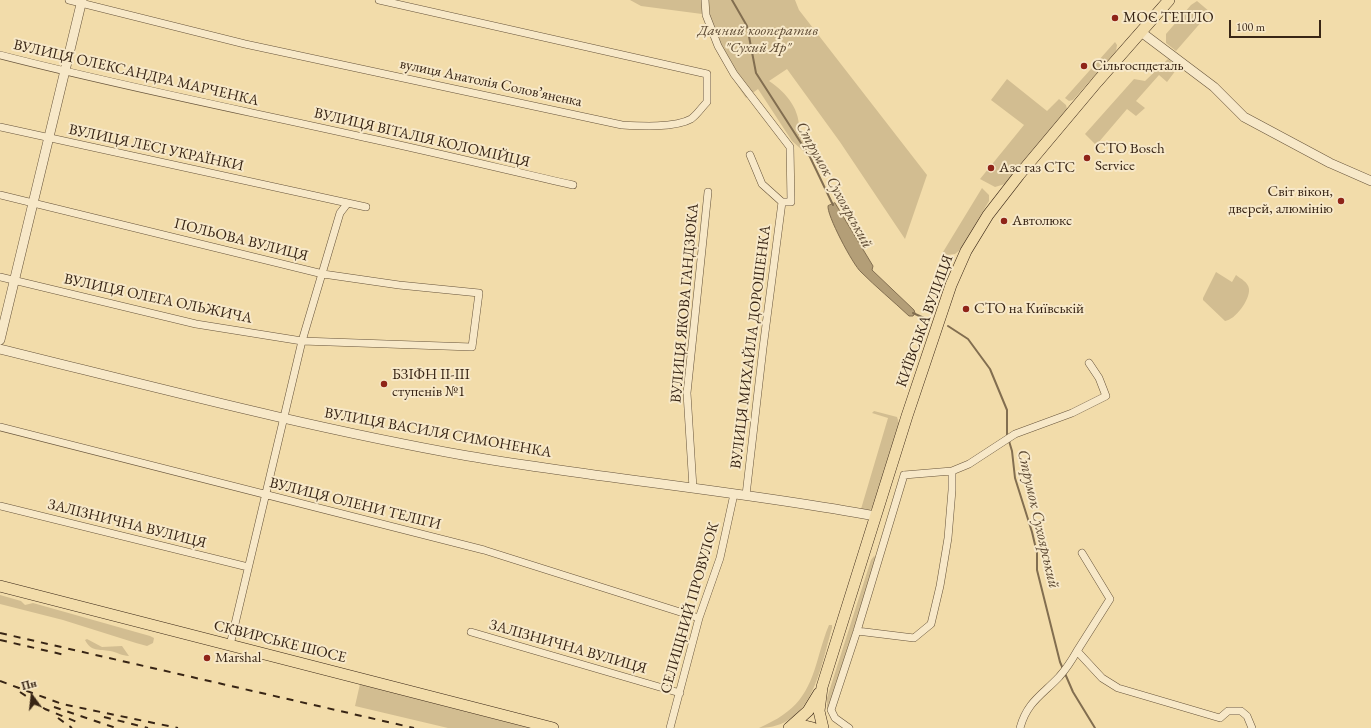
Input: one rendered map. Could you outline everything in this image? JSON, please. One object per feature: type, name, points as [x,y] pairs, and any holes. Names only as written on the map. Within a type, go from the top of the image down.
[{"type":"main road","name":"КИЇВСЬКА ВУЛИЦЯ","points":[[823,728],[819,711],[822,687],[890,468],[951,285],[976,233],[988,215],[1019,175],[1170,0]]},
{"type":"main road","name":"СКВИРСЬКЕ ШОСЕ","points":[[0,586],[553,728]]},
{"type":"main road","name":"КИЇВСЬКА ВУЛИЦЯ","points":[[789,728],[808,711],[822,687]]},
{"type":"main road","points":[[789,728],[805,726],[813,728]]},
{"type":"street","name":"вулиця Анатолія Соловʼяненка","points":[[69,0],[82,2],[237,42],[622,125],[652,127],[691,119],[706,102],[707,74],[379,0]]},
{"type":"street","points":[[705,0],[706,15],[718,46],[734,74],[790,147],[791,202],[782,202],[762,184],[750,155]]},
{"type":"street","points":[[0,340],[48,137],[82,2]]},
{"type":"street","points":[[1141,32],[1214,87],[1244,117],[1330,163],[1371,181]]},
{"type":"street","name":"ВУЛИЦЯ ОЛЕКСАНДРА МАРЧЕНКА","points":[[0,55],[64,72],[266,117]]},
{"type":"street","name":"ВУЛИЦЯ ВІТАЛІЯ КОЛОМІЙЦЯ","points":[[266,117],[363,137],[573,185]]},
{"type":"street","name":"ВУЛИЦЯ ЛЕСІ УКРАЇНКИ","points":[[0,127],[366,207]]},
{"type":"street","name":"ВУЛИЦЯ ЯКОВА ГАНДЗЮКА","points":[[693,488],[687,393],[708,192]]},
{"type":"street","name":"ПОЛЬОВА ВУЛИЦЯ","points":[[0,194],[323,274],[399,285],[479,293]]},
{"type":"street","name":"ВУЛИЦЯ МИХАЙЛА ДОРОШЕНКА","points":[[746,495],[782,202]]},
{"type":"street","points":[[230,645],[267,494],[302,341],[340,213],[347,204]]},
{"type":"street","name":"ВУЛИЦЯ ОЛЕГА ОЛЬЖИЧА","points":[[0,277],[196,324],[302,341],[472,347],[479,293]]},
{"type":"street","name":"ВУЛИЦЯ ВАСИЛЯ СИМОНЕНКА","points":[[0,349],[284,418],[467,456],[792,501],[875,516]]},
{"type":"street","points":[[890,468],[904,476],[952,471],[969,464],[1011,436],[1046,421],[1072,413],[1106,396],[1099,378],[1089,362]]},
{"type":"street","name":"ВУЛИЦЯ ОЛЕНИ ТЕЛІГИ","points":[[0,427],[484,550],[699,618]]},
{"type":"street","points":[[857,631],[914,638],[931,624],[940,586],[948,538],[952,471]]},
{"type":"street","points":[[849,728],[835,718],[831,710],[857,631],[904,476]]},
{"type":"street","name":"СЕЛИЩНИЙ ПРОВУЛОК","points":[[670,728],[699,618],[720,558],[734,494]]},
{"type":"street","name":"ЗАЛІЗНИЧНА ВУЛИЦЯ","points":[[0,506],[248,567]]},
{"type":"street","points":[[1020,728],[1024,714],[1038,696],[1062,673],[1110,599],[1082,553]]},
{"type":"street","name":"ЗАЛІЗНИЧНА ВУЛИЦЯ","points":[[471,632],[680,693]]},
{"type":"street","points":[[1077,651],[1102,678],[1118,688],[1220,718],[1228,711],[1241,710],[1247,716],[1252,728]]},
{"type":"green space","name":"Дачний кооператив \"Сухий Яр\"","points":[[630,0],[795,0],[799,10],[927,175],[905,239],[840,142],[787,69],[769,81],[782,91],[792,103],[798,117],[799,133],[806,142],[812,141],[815,153],[810,157],[792,141],[758,89],[746,98],[731,76],[702,14],[641,6]]},
{"type":"green space","points":[[1197,1],[1210,12],[1176,51],[1166,43],[1166,34],[1191,5]]},
{"type":"green space","points":[[1115,42],[1117,45],[1116,51],[1073,100],[1069,101],[1065,98]]},
{"type":"green space","points":[[1168,59],[1174,64],[1176,70],[1167,82],[1159,75],[1136,101],[1145,108],[1136,116],[1127,109],[1098,143],[1095,144],[1085,134],[1134,79],[1145,81]]},
{"type":"green space","points":[[1007,79],[1047,111],[1059,99],[1066,105],[1067,109],[1005,184],[995,187],[980,179],[1024,125],[991,100]]},
{"type":"green space","points":[[982,188],[989,195],[989,201],[960,250],[955,254],[946,255],[943,252]]},
{"type":"green space","points":[[1216,272],[1232,282],[1236,275],[1246,283],[1249,289],[1247,298],[1241,309],[1229,320],[1225,321],[1203,300]]},
{"type":"green space","points":[[874,411],[897,417],[899,423],[874,506],[868,512],[861,509],[888,418],[872,413]]},
{"type":"green space","points":[[874,556],[876,558],[828,710],[827,698],[871,560]]},
{"type":"green space","points":[[0,595],[21,601],[25,605],[33,603],[150,636],[154,638],[153,643],[147,646],[63,620],[0,604]]},
{"type":"green space","points":[[829,625],[832,625],[832,628],[818,677],[803,707],[792,718],[777,725],[759,728],[783,715],[799,700],[805,691],[815,669]]},
{"type":"green space","points":[[87,639],[102,647],[122,646],[129,656],[93,648],[87,644],[85,640]]},
{"type":"green space","points":[[360,684],[529,728],[448,728],[355,706]]},
{"type":"shaded area","points":[[835,203],[873,266],[872,270],[914,310],[915,313],[913,316],[909,316],[861,272],[852,260],[831,219],[828,206]]},
{"type":"waterway","name":"Струмок Сухоярський","points":[[732,0],[747,26],[756,73],[810,157],[833,205]]},
{"type":"waterway","name":"Струмок Сухоярський","points":[[913,313],[924,318]]},
{"type":"waterway","name":"Струмок Сухоярський","points":[[948,326],[968,339],[990,369],[1007,410],[1007,437]]},
{"type":"waterway","name":"Струмок Сухоярський","points":[[1009,441],[1012,451],[1015,478],[1032,532],[1037,553],[1037,570],[1060,662],[1073,692],[1095,728]]},
{"type":"railway","points":[[0,633],[414,728]]},
{"type":"railway","points":[[0,640],[65,655]]},
{"type":"railway","points":[[0,681],[62,704],[178,728]]},
{"type":"railway","points":[[20,692],[45,709],[77,722]]},
{"type":"railway","points":[[54,707],[116,728]]},
{"type":"railway","points":[[104,717],[148,728]]},
{"type":"railway","points":[[58,718],[72,728]]},
{"type":"place","name":"МОЄ ТЕПЛО","points":[[1115,18]]},
{"type":"place","name":"Сільгоспдеталь","points":[[1084,66]]},
{"type":"place","name":"СТО Bosch Service","points":[[1087,158]]},
{"type":"place","name":"Азс газ СТС","points":[[991,168]]},
{"type":"place","name":"Світ вікон, дверей, алюмінію","points":[[1341,201]]},
{"type":"place","name":"Автолюкс","points":[[1004,221]]},
{"type":"place","name":"СТО на Київській","points":[[966,309]]},
{"type":"place","name":"БЗІФН ІІ-ІІІ ступенів №1","points":[[384,384]]},
{"type":"place","name":"Marshal","points":[[207,658]]}]
